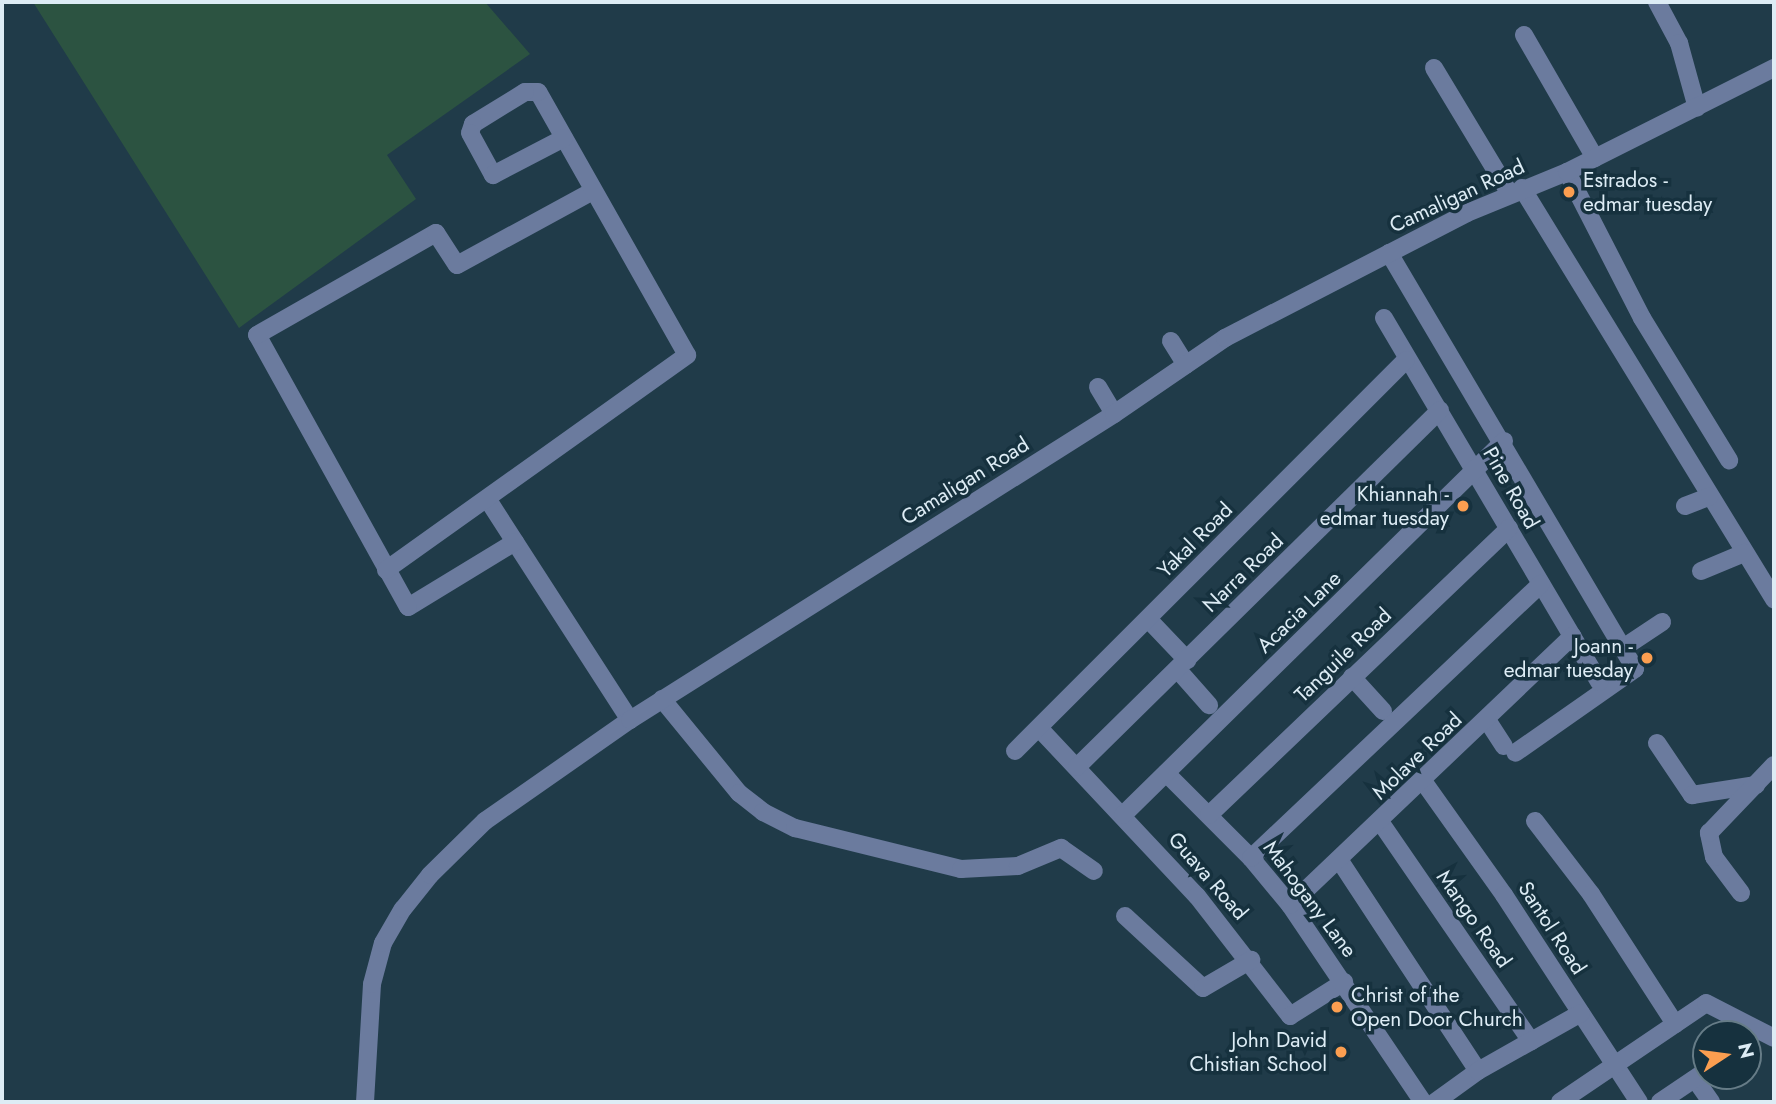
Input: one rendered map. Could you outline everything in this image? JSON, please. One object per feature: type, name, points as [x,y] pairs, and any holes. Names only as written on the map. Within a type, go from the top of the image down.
[{"type":"street","points":[[1657,2],[1679,43],[1697,108]]},
{"type":"street","points":[[1524,35],[1595,158]]},
{"type":"street","points":[[1434,68],[1516,191],[1774,600]]},
{"type":"street","name":"Camaligan Road","points":[[365,1102],[372,984],[383,943],[403,909],[485,821],[662,699],[1114,414],[1225,338],[1389,253],[1516,191],[1567,173],[1774,68]]},
{"type":"street","points":[[386,570],[488,500],[687,355],[538,92],[525,92],[474,124],[470,133],[493,176],[564,138]]},
{"type":"street","points":[[1567,173],[1642,318],[1729,460]]},
{"type":"street","points":[[514,542],[408,607],[257,335],[436,233],[457,265],[593,191]]},
{"type":"street","points":[[1389,253],[1504,441],[1636,669],[1510,749],[1487,720]]},
{"type":"street","name":"Pine Road","points":[[1384,318],[1406,360],[1440,410],[1599,682]]},
{"type":"street","points":[[1171,341],[1186,365]]},
{"type":"street","name":"Yakal Road","points":[[1015,751],[1406,360]]},
{"type":"street","points":[[1098,387],[1114,414]]},
{"type":"street","name":"Narra Road","points":[[1077,767],[1440,410]]},
{"type":"street","name":"Acacia Lane","points":[[1123,815],[1476,472],[1504,441]]},
{"type":"street","points":[[1685,506],[1709,497]]},
{"type":"street","points":[[488,500],[630,720]]},
{"type":"street","name":"Tanguile Road","points":[[1209,815],[1508,528]]},
{"type":"street","points":[[1701,571],[1744,553]]},
{"type":"street","points":[[1251,858],[1541,584]]},
{"type":"street","points":[[1148,619],[1209,705]]},
{"type":"street","points":[[1623,648],[1662,622]]},
{"type":"street","name":"Molave Road","points":[[1290,905],[1381,823],[1572,636]]},
{"type":"street","points":[[1352,677],[1383,710]]},
{"type":"street","points":[[662,699],[694,743],[739,793],[763,812],[795,828],[961,869],[1018,866],[1060,848],[1094,872]]},
{"type":"street","name":"Guava Road","points":[[1039,728],[1123,815],[1251,960],[1290,1016],[1344,982]]},
{"type":"street","points":[[1657,743],[1692,795],[1756,785]]},
{"type":"street","points":[[1741,892],[1708,843],[1709,833],[1774,765]]},
{"type":"street","name":"Mahogany Lane","points":[[1166,773],[1251,858],[1290,905],[1423,1102]]},
{"type":"street","name":"Santol Road","points":[[1423,781],[1617,1065],[1639,1102]]},
{"type":"street","points":[[1535,821],[1591,894],[1675,1024]]},
{"type":"street","name":"Mango Road","points":[[1381,823],[1531,1041]]},
{"type":"street","points":[[1340,861],[1478,1071]]},
{"type":"street","points":[[1125,916],[1203,988],[1251,960]]},
{"type":"street","points":[[1560,1102],[1706,1003],[1734,1020]]},
{"type":"street","points":[[1435,1102],[1478,1071],[1581,1013]]},
{"type":"street","points":[[1660,1102],[1692,1080]]},
{"type":"green space","points":[[33,2],[485,2],[530,54],[387,155],[416,199],[239,328]]},
{"type":"place","name":"Estrados - edmar tuesday","points":[[1569,192]]},
{"type":"place","name":"Khiannah - edmar tuesday","points":[[1463,506]]},
{"type":"place","name":"Joann - edmar tuesday","points":[[1647,658]]},
{"type":"place","name":"Christ of the Open Door Church","points":[[1337,1007]]},
{"type":"place","name":"John David Chistian School","points":[[1341,1052]]}]
